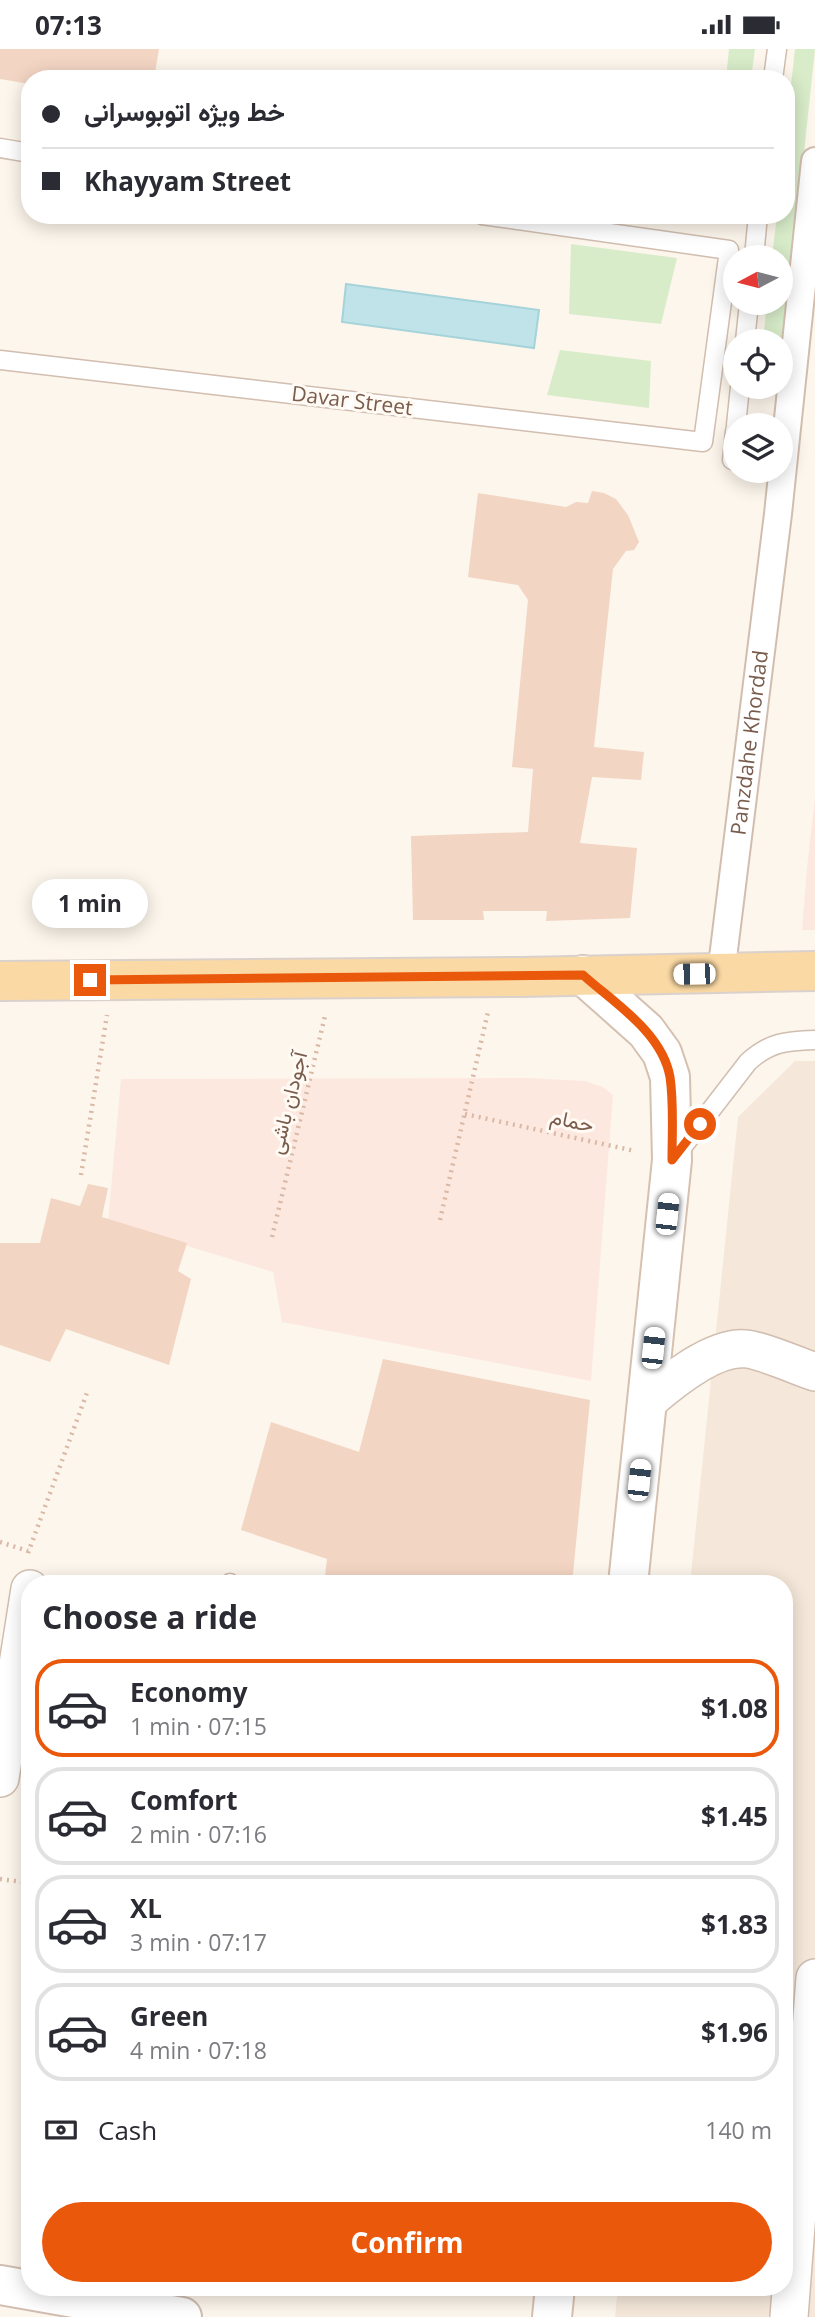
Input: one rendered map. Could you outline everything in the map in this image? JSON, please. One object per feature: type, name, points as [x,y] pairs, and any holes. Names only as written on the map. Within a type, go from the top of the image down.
[{"type":"main road","points":[[0,981],[815,971]]},
{"type":"main road","points":[[583,975],[646,1031],[662,1053],[670,1077],[672,1160],[629,1575]]},
{"type":"main road","points":[[0,2285],[21,2294]]},
{"type":"main road","points":[[27,2296],[51,2306],[182,2317]]},
{"type":"main road","points":[[552,2317],[554,2296]]},
{"type":"street","name":"Panzdahe Khordad","points":[[721,974],[778,514],[815,161]]},
{"type":"street","points":[[647,1402],[681,1373],[719,1354],[746,1349],[815,1372]]},
{"type":"street","points":[[0,1778],[5,1710],[21,1612]]},
{"type":"street","points":[[793,2281],[809,2136],[797,2051],[815,1978]]},
{"type":"street","points":[[789,2317],[791,2296]]},
{"type":"lane","points":[[775,70],[777,49]]},
{"type":"lane","points":[[0,148],[21,152]]},
{"type":"lane","points":[[546,224],[723,249]]},
{"type":"lane","points":[[755,245],[757,224]]},
{"type":"lane","points":[[738,245],[756,235]]},
{"type":"lane","name":"Davar Street","points":[[0,361],[704,442],[723,296]]},
{"type":"lane","points":[[672,1160],[748,1062],[762,1050],[780,1043],[815,1040]]},
{"type":"path","points":[[440,1220],[496,977]]},
{"type":"path","name":"آجودان باشی","points":[[272,1237],[335,978]]},
{"type":"path","points":[[81,1175],[113,980]]},
{"type":"path","name":"حمام","points":[[465,1114],[672,1160]]},
{"type":"path","points":[[26,1575],[28,1551],[88,1390]]},
{"type":"path","points":[[0,1542],[28,1551]]},
{"type":"path","points":[[0,1879],[21,1882]]},
{"type":"shaded area","points":[[815,797],[815,930],[802,930],[807,868]]},
{"type":"shaded area","points":[[795,1061],[815,1061],[815,2317],[615,2317],[617,2296],[793,2296],[793,1575],[691,1575],[738,1117]]},
{"type":"shaded area","points":[[529,1078],[585,1081],[603,1087],[613,1095],[591,1381],[282,1322],[273,1272],[108,1222],[121,1079]]},
{"type":"green space","points":[[729,49],[755,49],[752,70],[727,70]]},
{"type":"green space","points":[[795,49],[815,49],[793,257],[793,245],[773,245],[776,224],[795,224],[795,70],[793,70]]},
{"type":"green space","points":[[571,244],[677,258],[661,324],[569,314]]},
{"type":"green space","points":[[766,315],[787,315],[785,329],[764,329]]},
{"type":"green space","points":[[560,350],[651,361],[649,408],[547,395]]},
{"type":"water","points":[[346,284],[539,310],[534,348],[342,322]]},
{"type":"building","points":[[0,49],[159,49],[156,70],[21,70],[21,82],[0,79]]},
{"type":"building","points":[[592,491],[616,499],[628,515],[639,542],[634,550],[626,551],[613,569],[594,747],[644,752],[641,780],[592,777],[580,843],[637,848],[630,918],[546,921],[547,911],[483,911],[484,920],[413,920],[411,836],[528,832],[533,769],[512,767],[528,600],[518,585],[468,577],[478,493],[566,507],[576,502],[588,503]]},
{"type":"building","points":[[88,1184],[108,1188],[102,1217],[187,1243],[178,1271],[191,1279],[169,1365],[66,1329],[50,1362],[0,1345],[0,1243],[40,1243],[51,1198],[80,1206]]},
{"type":"building","points":[[383,1359],[590,1400],[573,1575],[325,1575],[327,1559],[241,1530],[271,1422],[359,1452]]},
{"type":"route","points":[[90,980],[583,975],[646,1031],[662,1053],[670,1077],[672,1160],[700,1124]]}]
